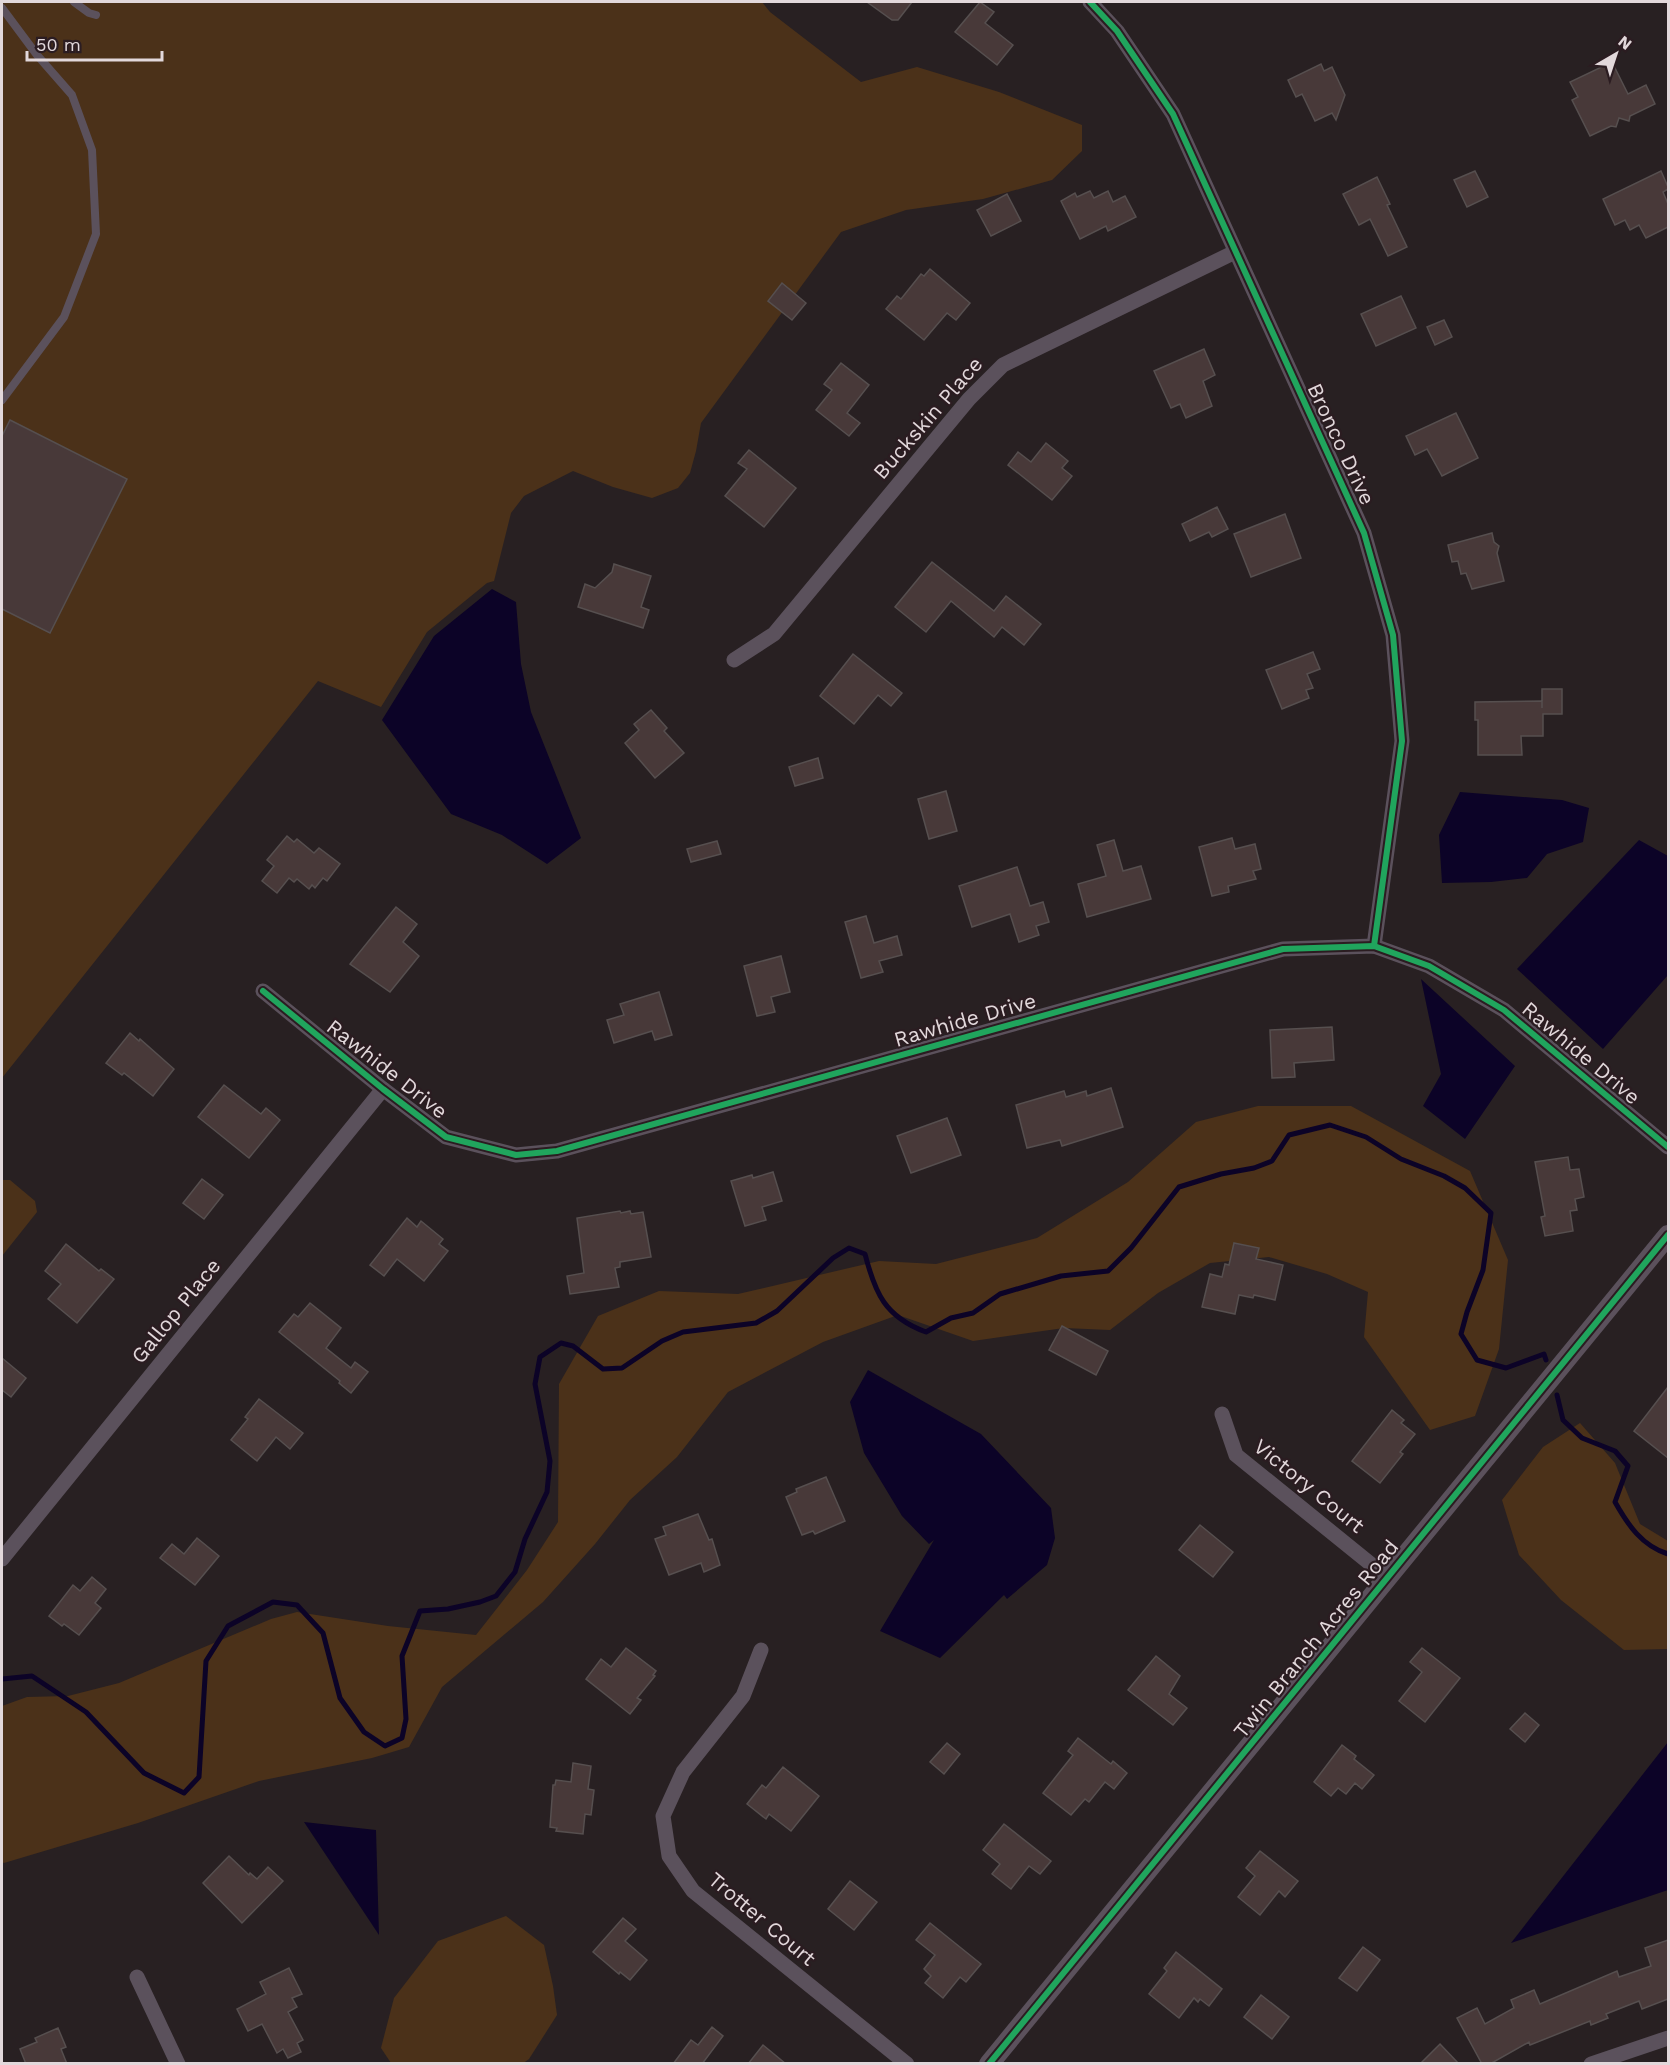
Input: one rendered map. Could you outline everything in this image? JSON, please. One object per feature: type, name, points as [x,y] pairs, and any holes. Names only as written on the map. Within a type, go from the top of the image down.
[{"type":"street","name":"Bronco Drive","points":[[1090,2],[1117,31],[1173,114],[1364,533],[1393,635],[1402,741],[1374,946]]},
{"type":"street","name":"Buckskin Place","points":[[734,660],[774,634],[969,399],[1003,365],[1235,252]]},
{"type":"street","name":"Rawhide Drive","points":[[263,992],[446,1137],[516,1155],[557,1151],[1283,949],[1374,946],[1429,966],[1504,1011],[1668,1147]]},
{"type":"street","name":"Gallop Place","points":[[2,1559],[383,1089]]},
{"type":"street","name":"Twin Branch Acres Road","points":[[989,2064],[1668,1235]]},
{"type":"street","name":"Victory Court","points":[[1222,1414],[1236,1455],[1388,1578]]},
{"type":"street","name":"Trotter Court","points":[[761,1650],[743,1696],[683,1772],[663,1816],[669,1856],[693,1891],[907,2064]]},
{"type":"street","points":[[137,1977],[178,2064]]},
{"type":"street","points":[[1592,2064],[1668,2038]]},
{"type":"lane","points":[[74,2],[89,13],[96,15]]},
{"type":"lane","points":[[2,8],[37,55],[72,95],[92,150],[96,234],[64,317],[2,400]]},
{"type":"shaded area","points":[[2,2],[762,2],[770,12],[861,82],[917,67],[999,92],[1082,125],[1082,151],[1052,180],[983,199],[906,210],[841,232],[701,423],[690,473],[678,488],[652,498],[613,487],[573,471],[524,496],[511,513],[494,581],[487,583],[427,632],[381,707],[318,681],[2,1078]]},
{"type":"shaded area","points":[[492,589],[516,602],[521,664],[531,712],[581,838],[547,864],[502,835],[451,814],[382,720],[434,636]]},
{"type":"shaded area","points":[[1460,792],[1562,800],[1589,808],[1583,842],[1547,854],[1527,878],[1491,882],[1442,883],[1439,835]]},
{"type":"shaded area","points":[[1639,840],[1668,856],[1668,975],[1603,1049],[1517,969]]},
{"type":"shaded area","points":[[1421,979],[1515,1066],[1465,1139],[1423,1106],[1441,1074]]},
{"type":"shaded area","points":[[1258,1106],[1351,1106],[1470,1171],[1508,1260],[1499,1349],[1475,1416],[1430,1430],[1364,1337],[1368,1292],[1327,1274],[1269,1257],[1210,1263],[1158,1293],[1110,1330],[1064,1328],[973,1341],[898,1315],[823,1342],[728,1392],[677,1457],[630,1500],[595,1544],[543,1602],[442,1687],[409,1747],[372,1758],[259,1781],[138,1823],[2,1862],[2,1706],[27,1697],[68,1696],[119,1683],[271,1619],[297,1612],[388,1626],[476,1635],[527,1570],[558,1522],[559,1384],[598,1316],[659,1291],[738,1294],[879,1261],[936,1264],[1037,1238],[1128,1182],[1196,1122]]},
{"type":"shaded area","points":[[2,1180],[10,1180],[35,1201],[37,1212],[2,1256]]},
{"type":"shaded area","points":[[868,1370],[981,1434],[1051,1508],[1055,1538],[1047,1565],[1007,1599],[1004,1595],[940,1658],[880,1631],[934,1540],[929,1544],[902,1516],[864,1453],[850,1402]]},
{"type":"shaded area","points":[[1580,1423],[1615,1463],[1640,1524],[1668,1541],[1668,1649],[1624,1650],[1561,1600],[1519,1555],[1502,1500],[1543,1447]]},
{"type":"shaded area","points":[[1668,1742],[1668,1890],[1511,1943]]},
{"type":"shaded area","points":[[304,1822],[376,1830],[379,1935]]},
{"type":"shaded area","points":[[506,1916],[544,1945],[553,1986],[557,2015],[529,2059],[522,2064],[391,2063],[381,2048],[394,1998],[438,1941]]},
{"type":"building","points":[[867,2],[912,2],[898,20],[892,20]]},
{"type":"building","points":[[980,2],[994,12],[985,23],[1013,45],[997,65],[955,32]]},
{"type":"building","points":[[1612,62],[1628,94],[1646,85],[1655,104],[1630,116],[1629,121],[1619,118],[1616,127],[1611,126],[1590,136],[1572,100],[1578,97],[1570,82]]},
{"type":"building","points":[[1321,64],[1324,71],[1332,67],[1345,95],[1336,120],[1332,113],[1315,121],[1302,94],[1296,97],[1288,80]]},
{"type":"building","points":[[1475,171],[1488,197],[1467,207],[1454,180]]},
{"type":"building","points":[[1661,171],[1668,187],[1663,192],[1668,204],[1668,227],[1646,238],[1639,225],[1630,230],[1625,220],[1615,225],[1603,199]]},
{"type":"building","points":[[1377,177],[1390,204],[1387,205],[1407,247],[1388,256],[1370,219],[1359,225],[1343,194]]},
{"type":"building","points":[[1090,191],[1094,198],[1108,191],[1113,202],[1125,196],[1136,217],[1108,231],[1106,226],[1080,239],[1061,201],[1075,193],[1077,197]]},
{"type":"building","points":[[1007,194],[1021,221],[991,236],[977,210]]},
{"type":"building","points":[[930,269],[970,303],[956,320],[947,313],[924,340],[886,309],[897,296],[901,299],[921,274],[924,276]]},
{"type":"building","points":[[782,283],[806,303],[792,320],[768,301]]},
{"type":"building","points":[[1401,296],[1416,328],[1376,346],[1361,314]]},
{"type":"building","points":[[1444,320],[1452,337],[1435,345],[1427,327]]},
{"type":"building","points":[[1204,349],[1215,375],[1203,381],[1212,406],[1186,418],[1180,404],[1171,408],[1154,371]]},
{"type":"building","points":[[841,363],[869,385],[847,413],[860,423],[849,436],[816,410],[832,390],[824,384]]},
{"type":"building","points":[[1456,413],[1478,458],[1442,476],[1427,449],[1415,455],[1406,436]]},
{"type":"building","points":[[10,420],[127,479],[50,633],[2,609],[2,436]]},
{"type":"building","points":[[1046,443],[1068,461],[1062,468],[1072,476],[1052,500],[1008,465],[1018,452],[1031,462]]},
{"type":"building","points":[[749,450],[796,488],[764,527],[725,496],[747,469],[738,463]]},
{"type":"building","points":[[1217,507],[1228,529],[1212,537],[1209,532],[1190,541],[1182,524]]},
{"type":"building","points":[[1285,514],[1301,558],[1251,577],[1234,534]]},
{"type":"building","points":[[1492,533],[1494,542],[1499,546],[1497,553],[1504,581],[1472,589],[1466,573],[1461,574],[1458,561],[1452,562],[1448,545]]},
{"type":"building","points":[[932,562],[994,611],[1006,596],[1041,624],[1024,645],[1002,627],[994,637],[951,601],[926,632],[895,607]]},
{"type":"building","points":[[614,564],[651,576],[641,607],[649,610],[643,628],[578,607],[585,584],[595,588],[612,572]]},
{"type":"building","points":[[1313,652],[1320,669],[1307,674],[1313,688],[1306,690],[1309,698],[1282,709],[1266,670]]},
{"type":"building","points":[[853,654],[902,693],[891,706],[878,695],[854,724],[820,696]]},
{"type":"building","points":[[1542,689],[1562,689],[1562,714],[1543,714],[1543,736],[1521,736],[1522,755],[1478,755],[1478,720],[1475,720],[1475,702],[1542,701]]},
{"type":"building","points":[[651,710],[667,728],[664,731],[684,753],[655,778],[625,743],[639,730],[634,724]]},
{"type":"building","points":[[818,758],[823,778],[795,786],[789,767]]},
{"type":"building","points":[[946,791],[957,831],[929,839],[918,799]]},
{"type":"building","points":[[287,836],[294,842],[297,839],[314,853],[319,848],[340,864],[327,881],[323,878],[315,888],[312,885],[309,889],[297,879],[294,882],[289,878],[277,893],[262,881],[274,866],[267,860]]},
{"type":"building","points":[[1232,838],[1235,849],[1255,844],[1261,869],[1253,871],[1256,879],[1228,886],[1229,892],[1212,896],[1199,847]]},
{"type":"building","points":[[1114,840],[1123,871],[1141,866],[1151,899],[1087,917],[1078,884],[1106,876],[1097,845]]},
{"type":"building","points":[[717,841],[721,854],[691,862],[687,849]]},
{"type":"building","points":[[1017,867],[1030,906],[1043,902],[1049,922],[1036,926],[1039,935],[1019,942],[1010,914],[972,927],[959,886]]},
{"type":"building","points":[[396,907],[417,924],[403,942],[419,956],[390,992],[350,964]]},
{"type":"building","points":[[866,916],[874,943],[897,936],[902,955],[879,961],[883,972],[861,978],[845,922]]},
{"type":"building","points":[[781,956],[790,992],[771,997],[775,1012],[757,1016],[744,966]]},
{"type":"building","points":[[659,992],[672,1035],[655,1040],[652,1031],[614,1043],[607,1020],[624,1015],[620,1004]]},
{"type":"building","points":[[1332,1027],[1334,1060],[1294,1063],[1295,1077],[1272,1078],[1270,1030]]},
{"type":"building","points":[[130,1033],[174,1069],[153,1096],[124,1073],[122,1075],[106,1063]]},
{"type":"building","points":[[224,1085],[261,1114],[266,1108],[280,1120],[249,1158],[198,1117]]},
{"type":"building","points":[[1111,1088],[1123,1127],[1062,1146],[1060,1140],[1027,1148],[1016,1105],[1064,1091],[1066,1097],[1086,1091],[1087,1096]]},
{"type":"building","points":[[947,1118],[961,1155],[911,1173],[897,1136]]},
{"type":"building","points":[[1568,1157],[1570,1170],[1579,1169],[1584,1197],[1575,1199],[1577,1210],[1570,1211],[1573,1231],[1545,1236],[1541,1217],[1545,1216],[1535,1162]]},
{"type":"building","points":[[773,1172],[782,1201],[762,1207],[766,1220],[745,1226],[731,1181]]},
{"type":"building","points":[[202,1179],[223,1195],[204,1219],[183,1203]]},
{"type":"building","points":[[620,1211],[621,1213],[630,1211],[631,1214],[643,1212],[651,1257],[620,1262],[620,1267],[615,1268],[619,1287],[570,1294],[567,1276],[584,1273],[577,1218]]},
{"type":"building","points":[[407,1218],[417,1227],[421,1221],[443,1239],[439,1244],[448,1251],[424,1281],[397,1259],[384,1276],[370,1265]]},
{"type":"building","points":[[1234,1243],[1259,1248],[1256,1259],[1283,1265],[1275,1300],[1254,1295],[1253,1298],[1239,1295],[1235,1314],[1202,1307],[1210,1274],[1222,1277],[1225,1264],[1229,1265]]},
{"type":"building","points":[[66,1244],[99,1271],[101,1269],[114,1279],[77,1323],[48,1299],[61,1284],[45,1271]]},
{"type":"building","points":[[310,1303],[341,1328],[326,1348],[351,1368],[355,1362],[368,1372],[351,1393],[339,1383],[340,1381],[279,1332],[294,1314],[298,1317]]},
{"type":"building","points":[[1062,1326],[1108,1351],[1096,1375],[1049,1350]]},
{"type":"building","points":[[2,1358],[26,1378],[11,1397],[2,1390]]},
{"type":"building","points":[[1668,1387],[1668,1458],[1634,1431]]},
{"type":"building","points":[[259,1399],[303,1433],[290,1449],[276,1437],[257,1461],[231,1440],[248,1419],[245,1417]]},
{"type":"building","points":[[1392,1410],[1404,1420],[1401,1423],[1415,1434],[1400,1452],[1403,1454],[1380,1483],[1352,1461]]},
{"type":"building","points":[[826,1477],[845,1521],[815,1534],[813,1531],[802,1535],[786,1497],[797,1492],[796,1489]]},
{"type":"building","points":[[698,1514],[709,1540],[712,1539],[720,1565],[704,1572],[701,1563],[669,1575],[655,1539],[666,1535],[663,1527]]},
{"type":"building","points":[[1200,1525],[1233,1552],[1213,1577],[1179,1550]]},
{"type":"building","points":[[197,1538],[219,1556],[195,1585],[160,1558],[172,1544],[184,1554]]},
{"type":"building","points":[[92,1577],[106,1589],[95,1603],[101,1608],[79,1635],[49,1616],[73,1585],[80,1591]]},
{"type":"building","points":[[626,1648],[656,1671],[653,1675],[655,1676],[637,1698],[641,1700],[630,1714],[586,1679],[601,1659],[611,1667]]},
{"type":"building","points":[[1422,1648],[1460,1678],[1425,1722],[1399,1701],[1422,1672],[1410,1662]]},
{"type":"building","points":[[1156,1656],[1180,1676],[1169,1694],[1187,1708],[1173,1725],[1128,1690]]},
{"type":"building","points":[[1525,1713],[1539,1725],[1525,1742],[1510,1729]]},
{"type":"building","points":[[1078,1738],[1111,1764],[1113,1761],[1127,1773],[1114,1789],[1105,1782],[1089,1802],[1085,1799],[1071,1815],[1043,1793],[1073,1755],[1068,1751]]},
{"type":"building","points":[[947,1743],[960,1754],[944,1774],[930,1762]]},
{"type":"building","points":[[1342,1745],[1356,1756],[1354,1759],[1374,1775],[1362,1789],[1355,1783],[1346,1794],[1338,1788],[1331,1796],[1314,1782]]},
{"type":"building","points":[[573,1763],[591,1766],[588,1789],[594,1790],[591,1815],[585,1814],[583,1834],[556,1831],[557,1828],[550,1827],[553,1785],[556,1780],[571,1782]]},
{"type":"building","points":[[783,1767],[819,1796],[791,1831],[769,1814],[766,1819],[747,1804],[762,1785],[766,1788]]},
{"type":"building","points":[[1004,1824],[1051,1861],[1040,1874],[1029,1866],[1011,1889],[992,1874],[1000,1864],[983,1850]]},
{"type":"building","points":[[1260,1851],[1298,1881],[1285,1897],[1279,1891],[1260,1915],[1238,1897],[1255,1876],[1246,1868]]},
{"type":"building","points":[[229,1856],[249,1875],[250,1873],[257,1879],[268,1867],[283,1881],[242,1923],[203,1883]]},
{"type":"building","points":[[850,1881],[877,1902],[854,1930],[828,1909]]},
{"type":"building","points":[[623,1918],[636,1929],[625,1941],[647,1960],[630,1980],[620,1972],[619,1974],[593,1952]]},
{"type":"building","points":[[930,1923],[981,1964],[966,1982],[960,1977],[943,1998],[925,1983],[931,1976],[924,1969],[935,1955],[916,1940]]},
{"type":"building","points":[[1668,1940],[1668,1999],[1642,2009],[1639,2001],[1606,2014],[1608,2018],[1591,2025],[1590,2021],[1530,2045],[1529,2042],[1490,2064],[1482,2064],[1457,2018],[1477,2008],[1485,2024],[1514,2008],[1511,2000],[1534,1990],[1540,2004],[1617,1971],[1619,1977],[1651,1966],[1645,1948]]},
{"type":"building","points":[[1363,1947],[1380,1960],[1357,1991],[1339,1978]]},
{"type":"building","points":[[1176,1952],[1222,1989],[1209,2006],[1200,1999],[1198,2002],[1194,1998],[1179,2018],[1149,1994],[1167,1971],[1164,1968]]},
{"type":"building","points":[[289,1968],[302,1994],[292,1998],[297,2007],[288,2012],[303,2040],[297,2043],[301,2052],[288,2058],[283,2049],[277,2053],[262,2024],[248,2031],[237,2009],[266,1994],[260,1982]]},
{"type":"building","points":[[1261,1995],[1289,2017],[1272,2039],[1244,2017]]},
{"type":"building","points":[[712,2027],[723,2036],[702,2064],[673,2064],[691,2040],[698,2045]]},
{"type":"building","points":[[58,2028],[66,2047],[61,2049],[67,2064],[26,2064],[20,2049],[37,2042],[35,2038]]},
{"type":"building","points":[[1440,2044],[1459,2064],[1420,2064]]},
{"type":"building","points":[[763,2045],[786,2064],[748,2064]]},
{"type":"waterway","points":[[2,1679],[32,1676],[86,1712],[144,1773],[184,1793],[199,1777],[206,1661],[228,1626],[273,1602],[297,1605],[323,1633],[340,1698],[364,1732],[385,1746],[402,1738],[406,1719],[402,1656],[420,1611],[448,1609],[496,1596],[515,1572],[525,1539],[547,1492],[550,1461],[535,1384],[540,1357],[561,1343],[573,1346],[603,1369],[622,1368],[662,1341],[683,1332],[756,1323],[777,1311],[833,1258],[849,1248],[865,1254],[878,1292],[891,1311],[912,1326],[926,1332],[951,1318],[973,1313],[1000,1294],[1061,1276],[1108,1271],[1131,1248],[1179,1187],[1221,1174],[1254,1168],[1272,1161],[1289,1135],[1330,1125],[1366,1137],[1401,1159],[1444,1176],[1465,1188],[1491,1213],[1483,1270],[1461,1334],[1477,1360],[1506,1368],[1544,1354],[1546,1360]]},
{"type":"waterway","points":[[1557,1395],[1563,1420],[1582,1438],[1615,1451],[1628,1466],[1615,1502],[1625,1519],[1643,1540],[1668,1554]]},
{"type":"cycle path","points":[[1090,2],[1117,31],[1173,114],[1364,533],[1393,635],[1402,741],[1374,946]]},
{"type":"cycle path","points":[[263,991],[446,1137],[516,1155],[557,1151],[1283,949],[1374,946],[1429,966],[1504,1010],[1668,1147]]},
{"type":"cycle path","points":[[989,2064],[1668,1235]]}]
